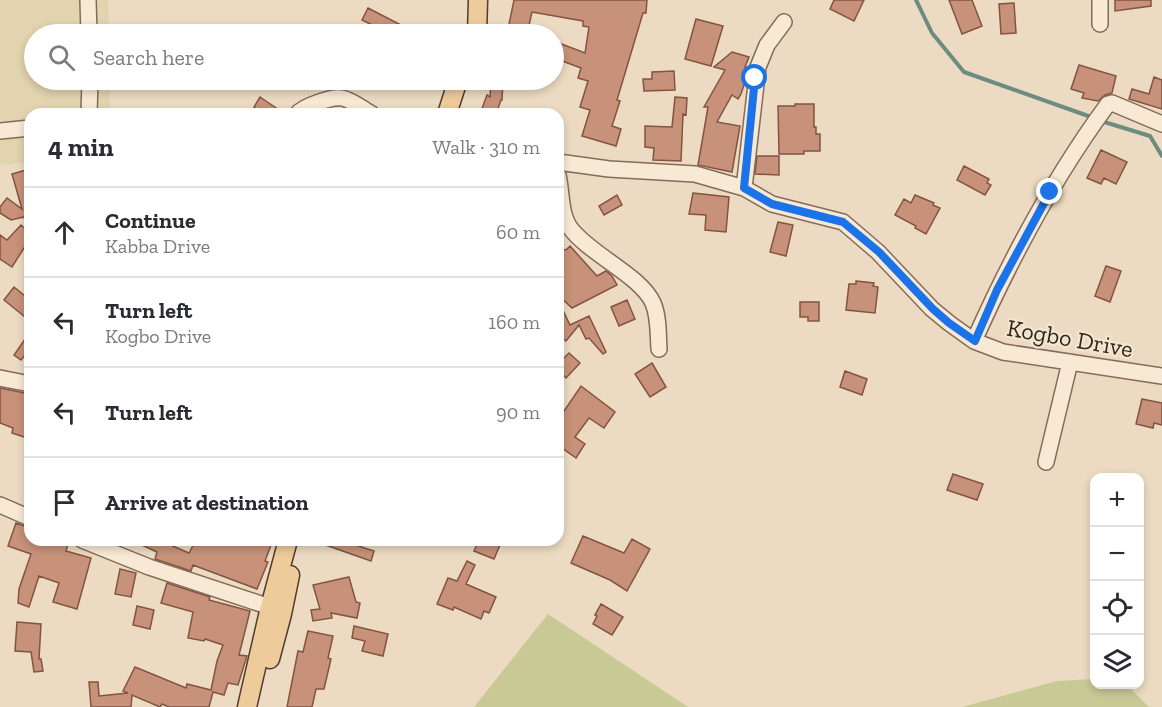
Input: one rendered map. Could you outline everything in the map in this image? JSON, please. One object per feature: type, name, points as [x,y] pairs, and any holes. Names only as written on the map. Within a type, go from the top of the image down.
[{"type":"main road","points":[[466,24],[467,0]]},
{"type":"main road","points":[[477,24],[478,0]]},
{"type":"main road","points":[[449,108],[455,90]]},
{"type":"main road","points":[[460,108],[466,90]]},
{"type":"main road","points":[[247,707],[286,546]]},
{"type":"main road","points":[[258,707],[297,546]]},
{"type":"street","points":[[88,0],[88,24]]},
{"type":"street","points":[[1100,0],[1100,24]]},
{"type":"street","points":[[744,188],[758,67],[767,45],[784,22]]},
{"type":"street","points":[[89,108],[90,90]]},
{"type":"street","points":[[304,108],[334,98],[341,98],[360,108]]},
{"type":"street","points":[[975,341],[997,290],[1023,240],[1066,166],[1108,104],[1112,103],[1162,124]]},
{"type":"street","points":[[0,130],[24,128]]},
{"type":"street","name":"Kogbo Drive","points":[[564,163],[609,169],[694,174],[744,188],[772,204],[843,222],[879,252],[941,316],[975,341],[1003,352],[1162,376]]},
{"type":"street","points":[[564,211],[571,229],[603,259],[647,293],[653,302],[658,322],[658,349]]},
{"type":"street","points":[[1046,462],[1071,362]]},
{"type":"street","points":[[0,378],[24,383]]},
{"type":"street","points":[[0,505],[24,515]]},
{"type":"street","points":[[97,546],[149,567],[270,607]]},
{"type":"shaded area","points":[[0,0],[108,0],[109,24],[24,24],[24,90],[110,90],[110,108],[24,108],[24,163],[0,165]]},
{"type":"green space","points":[[548,614],[688,707],[474,707]]},
{"type":"green space","points":[[1090,679],[1090,689],[1131,689],[1149,707],[962,707],[1057,681]]},
{"type":"building","points":[[514,0],[647,0],[646,13],[643,13],[617,100],[620,101],[612,126],[621,129],[616,146],[582,136],[590,110],[580,107],[588,81],[578,78],[581,68],[564,62],[564,45],[585,53],[589,27],[583,26],[583,21],[532,12],[529,24],[509,24]]},
{"type":"building","points":[[834,0],[864,0],[854,21],[830,9]]},
{"type":"building","points":[[949,0],[972,0],[982,26],[962,34]]},
{"type":"building","points":[[1115,0],[1151,0],[1151,6],[1115,11]]},
{"type":"building","points":[[1014,3],[1016,33],[1001,34],[999,4]]},
{"type":"building","points":[[368,8],[399,24],[370,24],[362,20]]},
{"type":"building","points":[[696,19],[723,26],[711,66],[685,59]]},
{"type":"building","points":[[732,52],[749,57],[745,67],[748,68],[747,76],[741,94],[738,99],[732,95],[717,122],[740,126],[732,172],[698,165],[708,107],[704,107],[725,70],[714,67]]},
{"type":"building","points":[[1079,65],[1116,76],[1112,93],[1098,101],[1082,98],[1084,93],[1071,89]]},
{"type":"building","points":[[674,71],[675,90],[644,91],[643,79],[652,79],[652,72]]},
{"type":"building","points":[[1154,77],[1162,80],[1162,109],[1129,99],[1132,89],[1149,94]]},
{"type":"building","points":[[490,90],[502,90],[502,100],[498,108],[482,108],[487,95],[490,97]]},
{"type":"building","points":[[260,97],[276,108],[255,108]]},
{"type":"building","points":[[675,97],[687,98],[686,115],[683,114],[681,161],[653,160],[654,148],[645,147],[645,126],[672,127]]},
{"type":"building","points":[[795,104],[814,104],[814,127],[816,127],[816,134],[820,134],[820,151],[804,151],[804,154],[779,154],[778,106],[795,106]]},
{"type":"building","points":[[1101,150],[1127,162],[1116,184],[1104,178],[1101,184],[1087,178]]},
{"type":"building","points":[[757,156],[779,156],[779,175],[755,174]]},
{"type":"building","points":[[964,166],[989,179],[987,183],[991,185],[985,195],[957,180]]},
{"type":"building","points":[[24,171],[24,217],[11,220],[0,213],[0,207],[7,198],[22,209],[12,174]]},
{"type":"building","points":[[693,193],[729,197],[726,232],[705,230],[706,215],[689,214]]},
{"type":"building","points":[[617,195],[622,205],[604,215],[599,206]]},
{"type":"building","points":[[915,195],[940,208],[926,234],[895,215],[904,199],[911,203]]},
{"type":"building","points":[[778,222],[793,225],[786,256],[770,252]]},
{"type":"building","points":[[21,225],[24,228],[24,248],[12,267],[0,259],[0,235],[7,240]]},
{"type":"building","points":[[570,246],[597,276],[606,271],[617,285],[572,308],[564,301],[564,250]]},
{"type":"building","points":[[1106,266],[1121,271],[1110,302],[1095,296]]},
{"type":"building","points":[[856,281],[874,283],[873,286],[878,287],[875,313],[846,310],[849,284],[856,284]]},
{"type":"building","points":[[14,287],[24,295],[24,316],[4,300]]},
{"type":"building","points":[[627,300],[635,319],[619,326],[611,307]]},
{"type":"building","points":[[800,302],[819,302],[819,321],[808,321],[808,317],[800,317]]},
{"type":"building","points":[[564,312],[570,325],[589,316],[606,352],[603,354],[589,338],[586,339],[579,325],[566,341],[564,340]]},
{"type":"building","points":[[24,341],[24,356],[21,360],[14,355]]},
{"type":"building","points":[[569,353],[580,363],[566,378],[564,376],[564,358]]},
{"type":"building","points":[[652,363],[666,387],[650,397],[635,374]]},
{"type":"building","points":[[845,371],[867,379],[862,395],[840,387]]},
{"type":"building","points":[[581,386],[615,412],[604,428],[589,418],[575,437],[585,444],[576,458],[564,449],[564,411]]},
{"type":"building","points":[[0,388],[24,393],[24,437],[12,433],[13,428],[0,423]]},
{"type":"building","points":[[1142,399],[1162,403],[1162,425],[1154,423],[1153,428],[1136,424]]},
{"type":"building","points":[[953,474],[983,484],[977,500],[947,490]]},
{"type":"building","points":[[16,523],[24,526],[24,546],[67,546],[66,551],[91,558],[77,609],[53,602],[59,583],[39,576],[29,607],[18,603],[19,589],[31,554],[8,546]]},
{"type":"building","points":[[583,536],[624,553],[632,539],[650,549],[627,591],[610,580],[571,563]]},
{"type":"building","points":[[144,546],[173,546],[189,553],[193,546],[271,546],[265,561],[268,562],[257,589],[193,565],[191,571],[155,559],[157,552]]},
{"type":"building","points":[[328,546],[358,546],[374,551],[371,561]]},
{"type":"building","points":[[476,546],[499,546],[494,559],[474,551]]},
{"type":"building","points":[[467,561],[475,565],[466,584],[496,597],[489,613],[484,611],[481,619],[454,607],[453,610],[437,604],[448,578],[457,581]]},
{"type":"building","points":[[120,569],[136,573],[131,597],[115,594]]},
{"type":"building","points":[[349,577],[356,602],[360,603],[357,618],[331,613],[332,618],[313,621],[311,610],[320,609],[313,585]]},
{"type":"building","points":[[167,583],[210,597],[209,600],[250,611],[239,655],[247,656],[238,685],[228,683],[224,695],[213,692],[209,707],[169,707],[162,704],[160,707],[132,695],[131,707],[91,707],[89,682],[98,682],[99,696],[128,693],[123,691],[135,667],[186,688],[187,684],[211,690],[223,645],[205,639],[204,641],[188,638],[193,612],[161,603]]},
{"type":"building","points":[[601,604],[623,617],[612,635],[593,624]]},
{"type":"building","points":[[137,606],[154,610],[150,629],[133,625]]},
{"type":"building","points":[[17,622],[41,624],[39,659],[41,659],[43,671],[34,672],[31,652],[15,651]]},
{"type":"building","points":[[354,626],[388,634],[383,656],[362,651],[365,641],[352,638]]},
{"type":"building","points":[[308,631],[333,636],[328,658],[331,659],[324,689],[316,689],[312,707],[287,707],[298,651],[303,652]]},
{"type":"waterway","points":[[916,0],[932,33],[964,72],[1094,118]]},
{"type":"waterway","points":[[1101,121],[1150,136],[1162,156]]},
{"type":"route","points":[[755,78],[744,188],[772,204],[843,222],[879,252],[933,309],[975,341],[997,290],[1050,192]]}]
